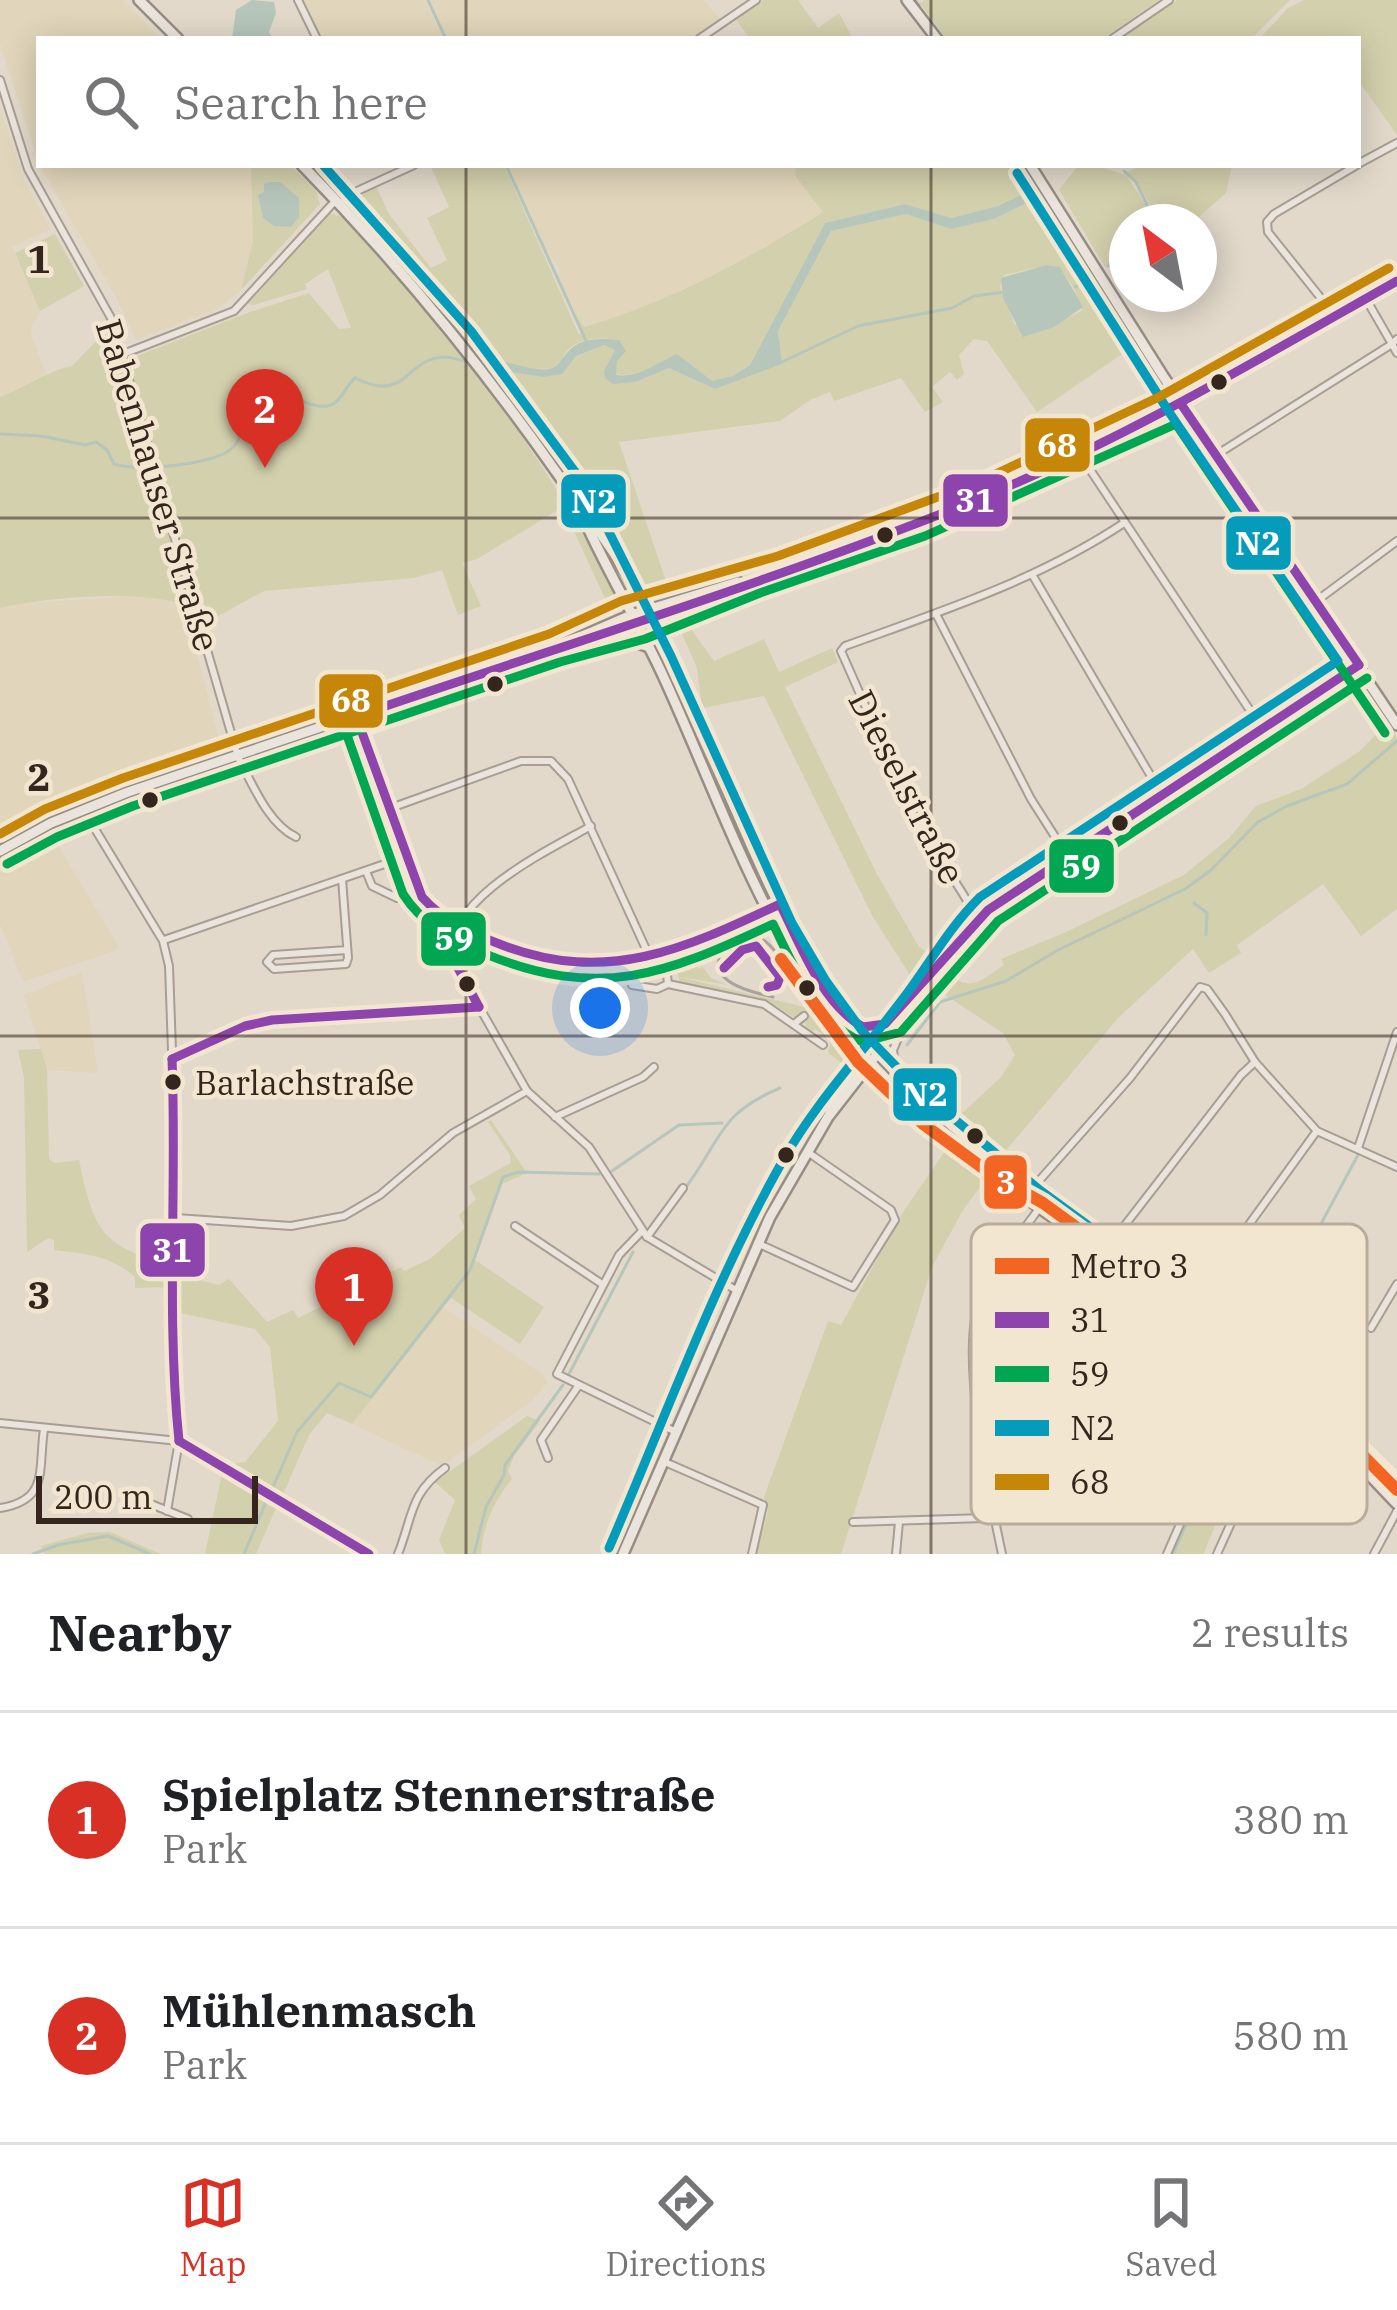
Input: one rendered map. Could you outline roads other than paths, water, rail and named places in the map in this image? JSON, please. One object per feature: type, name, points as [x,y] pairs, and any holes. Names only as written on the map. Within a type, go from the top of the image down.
[{"type":"main road","points":[[140,0],[175,36]]},
{"type":"main road","points":[[907,0],[935,36]]},
{"type":"main road","points":[[305,168],[460,340],[609,541],[664,644],[774,907],[871,1054],[1069,1224]]},
{"type":"main road","points":[[1032,168],[1181,404],[1397,721]]},
{"type":"main road","points":[[556,648],[574,637],[636,620],[940,514],[1181,404],[1397,281]]},
{"type":"main road","points":[[574,496],[806,977],[920,1110],[1029,1193]]},
{"type":"main road","points":[[650,615],[677,611],[755,579]]},
{"type":"main road","points":[[664,644],[668,619],[677,611]]},
{"type":"main road","points":[[0,851],[51,823],[113,798],[609,634],[636,620]]},
{"type":"main road","points":[[609,634],[631,638],[650,649]]},
{"type":"main road","points":[[623,1554],[758,1243],[806,1151],[871,1054]]},
{"type":"main road","points":[[1367,1455],[1397,1485]]},
{"type":"main road","points":[[1367,1476],[1397,1508]]},
{"type":"street","points":[[298,0],[316,36]]},
{"type":"street","points":[[703,36],[756,0]]},
{"type":"street","points":[[1116,36],[1169,0]]},
{"type":"street","name":"Babenhauser Straße","points":[[0,80],[28,169],[102,300],[123,354],[238,757],[269,812],[296,837]]},
{"type":"street","points":[[1361,163],[1397,142]]},
{"type":"street","points":[[378,168],[383,178]]},
{"type":"street","points":[[123,354],[234,311],[338,202],[407,168]]},
{"type":"street","points":[[1336,317],[1268,232],[1267,222],[1353,168]]},
{"type":"street","points":[[1366,299],[1397,353]]},
{"type":"street","points":[[1215,455],[1394,341]]},
{"type":"street","points":[[1078,452],[1262,730]]},
{"type":"street","points":[[1067,857],[1031,799],[936,614],[1033,574],[1124,523]]},
{"type":"street","points":[[1315,602],[1397,542]]},
{"type":"street","points":[[1033,574],[1162,795]]},
{"type":"street","name":"Dieselstraße","points":[[936,614],[845,646],[841,653],[914,817],[978,918]]},
{"type":"street","points":[[871,1054],[891,1021],[978,918],[1359,665]]},
{"type":"street","points":[[356,716],[405,857],[427,904],[508,948],[556,963],[608,966],[651,960],[774,907]]},
{"type":"street","points":[[388,809],[541,758],[563,771],[651,960]]},
{"type":"street","points":[[591,826],[472,904],[450,953],[526,1090],[595,1156],[644,1234],[736,1290]]},
{"type":"street","points":[[95,829],[163,940],[169,966],[175,1218],[171,1365],[179,1441],[167,1511]]},
{"type":"street","points":[[163,940],[405,857]]},
{"type":"street","points":[[365,871],[372,886],[397,898]]},
{"type":"street","points":[[342,879],[348,962],[274,969],[267,962],[273,955],[347,950]]},
{"type":"street","points":[[665,955],[668,984]]},
{"type":"street","points":[[902,1080],[893,1052],[906,1021],[947,956]]},
{"type":"street","points":[[632,985],[657,989],[668,984],[758,1002],[824,1045]]},
{"type":"street","points":[[1029,1193],[1130,1078],[1196,988],[1207,989],[1255,1062],[1317,1131],[1397,1167]]},
{"type":"street","points":[[172,1059],[245,1026],[272,1020],[479,1007]]},
{"type":"street","points":[[794,1024],[804,1016]]},
{"type":"street","points":[[851,1020],[863,1027],[891,1021]]},
{"type":"street","points":[[871,1054],[906,1021]]},
{"type":"street","points":[[1358,1148],[1397,1032]]},
{"type":"street","points":[[1126,1224],[1255,1062]]},
{"type":"street","points":[[555,1118],[655,1067]]},
{"type":"street","points":[[175,1218],[291,1226],[344,1216],[380,1196],[453,1133],[526,1090]]},
{"type":"street","points":[[1249,1224],[1317,1131]]},
{"type":"street","points":[[758,1243],[853,1287],[895,1220],[891,1210],[806,1151]]},
{"type":"street","points":[[676,1432],[557,1373],[625,1248],[644,1234],[683,1188]]},
{"type":"street","points":[[1028,1224],[1042,1204]]},
{"type":"street","points":[[515,1226],[603,1285]]},
{"type":"street","points":[[1371,1328],[1397,1284]]},
{"type":"street","points":[[548,1457],[541,1440],[579,1385]]},
{"type":"street","points":[[0,1423],[179,1441],[368,1554]]},
{"type":"street","points":[[0,1508],[24,1503],[36,1491],[44,1428]]},
{"type":"street","points":[[663,1461],[763,1504],[752,1554]]},
{"type":"street","points":[[398,1554],[411,1506],[445,1468]]},
{"type":"street","points":[[131,1496],[188,1519]]},
{"type":"street","points":[[1374,1554],[1397,1508]]},
{"type":"street","points":[[853,1522],[971,1517]]},
{"type":"street","points":[[896,1554],[898,1522]]},
{"type":"street","points":[[996,1524],[1002,1554]]},
{"type":"street","points":[[1167,1554],[1180,1524]]},
{"type":"street","points":[[1217,1554],[1231,1524]]},
{"type":"waterway","points":[[428,0],[445,36]]},
{"type":"waterway","points":[[915,0],[919,5]]},
{"type":"waterway","points":[[507,168],[587,343]]},
{"type":"waterway","points":[[1124,171],[1136,182],[1147,204]]},
{"type":"waterway","points":[[1075,287],[1092,278]]},
{"type":"waterway","points":[[782,362],[858,326],[1006,292]]},
{"type":"waterway","points":[[0,434],[85,445],[96,442],[114,464],[125,466],[192,463],[231,449],[249,404],[259,393],[278,391],[313,405],[331,405],[355,378],[386,386],[431,360],[448,357],[473,363]]},
{"type":"waterway","points":[[483,364],[509,367]]},
{"type":"waterway","points":[[907,1045],[940,1002],[1006,981],[1058,950],[1185,889],[1258,822],[1347,784],[1397,741]]},
{"type":"waterway","points":[[1194,903],[1207,913],[1206,935]]},
{"type":"waterway","points":[[686,1187],[733,1118],[780,1088]]},
{"type":"waterway","points":[[612,1171],[679,1125],[722,1123]]},
{"type":"waterway","points":[[1321,1224],[1358,1155]]},
{"type":"waterway","points":[[273,1487],[297,1432],[339,1383],[371,1397],[470,1270],[503,1177],[518,1172],[599,1174]]},
{"type":"waterway","points":[[569,1374],[633,1252]]},
{"type":"waterway","points":[[474,1554],[486,1507],[505,1465],[563,1385]]},
{"type":"waterway","points":[[244,1554],[266,1502]]},
{"type":"waterway","points":[[1173,1554],[1186,1524]]},
{"type":"waterway","points":[[33,1554],[108,1536],[150,1554]]},
{"type":"tram line","points":[[773,997],[728,981],[718,965],[729,941],[745,935],[765,941],[781,959]]},
{"type":"metro line","name":"3","points":[[781,959],[858,1062],[923,1124],[1072,1224]]},
{"type":"metro line","name":"3","points":[[1367,1460],[1397,1490]]},
{"type":"place","name":"Mühlenmasch","points":[[265,468]]},
{"type":"place","name":"Barlachstraße","points":[[173,1082]]},
{"type":"place","name":"Spielplatz Stennerstraße","points":[[354,1346]]}]
